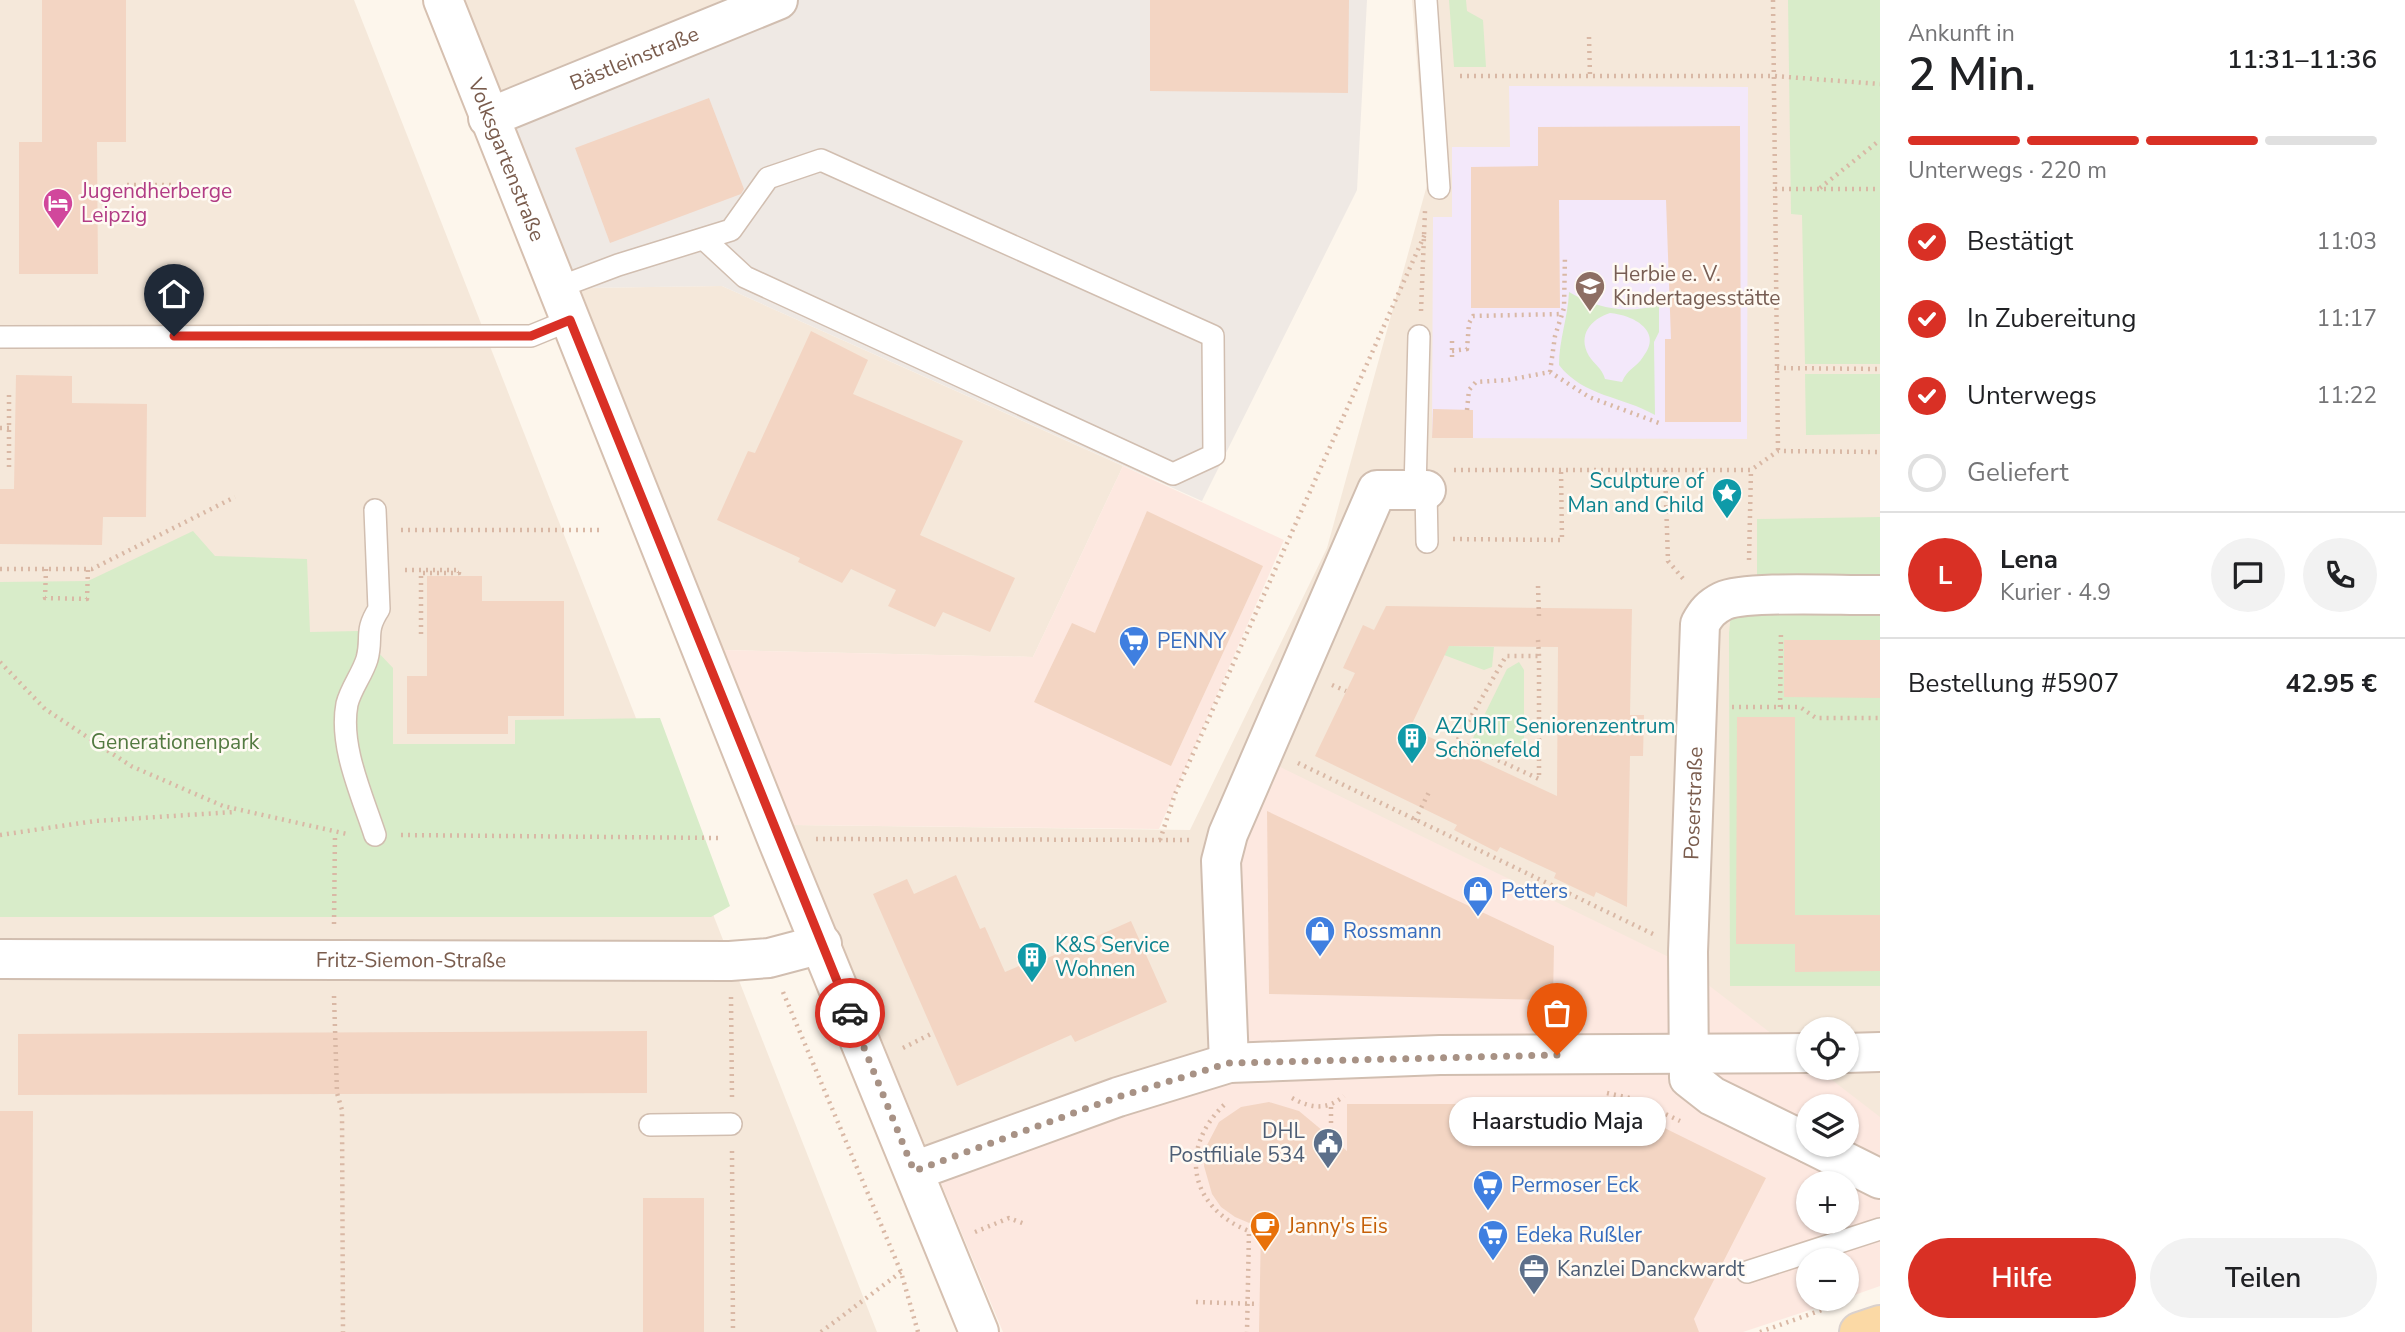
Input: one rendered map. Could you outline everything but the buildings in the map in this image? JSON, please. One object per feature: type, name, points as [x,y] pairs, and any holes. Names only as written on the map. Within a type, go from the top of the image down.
[{"type":"main road","points":[[1850,1318],[1880,1325]]},
{"type":"street","name":"Volksgartenstraße","points":[[443,0],[488,118],[979,1332]]},
{"type":"street","name":"Bästleinstraße","points":[[488,118],[778,0]]},
{"type":"street","points":[[1232,1081],[1222,884],[1225,840],[1377,491],[1419,483]]},
{"type":"street","points":[[1709,610],[1725,600],[1765,596],[1880,596]]},
{"type":"street","name":"Poserstraße","points":[[1709,610],[1700,624],[1696,708],[1688,951],[1689,1078],[1712,1096],[1796,1138]]},
{"type":"street","name":"Fritz-Siemon-Straße","points":[[0,959],[730,961],[769,958],[822,944]]},
{"type":"street","points":[[1859,1053],[1880,1052]]},
{"type":"street","points":[[914,1171],[1118,1097],[1232,1081],[1440,1055],[1796,1053]]},
{"type":"street","name":"Poserstraße","points":[[1835,1157],[1880,1179]]},
{"type":"lane","points":[[1426,0],[1439,188]]},
{"type":"lane","points":[[0,337],[531,336],[563,304],[618,265],[732,230],[768,178],[821,160],[1213,336],[1214,455],[1173,474],[744,277],[704,239]]},
{"type":"lane","points":[[1419,336],[1419,483],[1427,540]]},
{"type":"lane","points":[[374,835],[353,762],[346,722],[352,689],[367,660],[371,621],[379,609],[376,520]]},
{"type":"lane","points":[[650,1125],[732,1124]]},
{"type":"lane","points":[[1746,1272],[1880,1229]]},
{"type":"path","points":[[1773,0],[1778,451]]},
{"type":"path","points":[[1589,37],[1590,76]]},
{"type":"path","points":[[1431,76],[1774,76],[1880,84]]},
{"type":"path","points":[[1819,189],[1880,139]]},
{"type":"path","points":[[127,185],[171,185]]},
{"type":"path","points":[[1775,189],[1880,189]]},
{"type":"path","points":[[1160,840],[1175,794],[1424,234],[1419,336]]},
{"type":"path","points":[[1550,372],[1563,314],[1565,255]]},
{"type":"path","points":[[1452,351],[1466,349],[1469,323],[1473,316],[1563,314]]},
{"type":"path","points":[[1452,341],[1452,361]]},
{"type":"path","points":[[1777,368],[1880,369]]},
{"type":"path","points":[[1467,410],[1469,390],[1476,382],[1508,380],[1550,372],[1589,397],[1659,423]]},
{"type":"path","points":[[9,396],[9,472]]},
{"type":"path","points":[[0,428],[9,428]]},
{"type":"path","points":[[1419,483],[1561,470],[1751,470],[1778,451],[1880,452]]},
{"type":"path","points":[[1427,540],[1562,540],[1561,470]]},
{"type":"path","points":[[1665,470],[1668,561],[1709,610]]},
{"type":"path","points":[[1751,470],[1780,706]]},
{"type":"path","points":[[0,569],[88,569],[235,497]]},
{"type":"path","points":[[376,520],[603,530]]},
{"type":"path","points":[[46,569],[45,598],[87,599],[88,569]]},
{"type":"path","points":[[421,570],[459,570],[459,573],[421,573],[421,634]]},
{"type":"path","points":[[1538,586],[1539,617]]},
{"type":"path","points":[[1538,640],[1539,656],[1539,779],[1457,741],[1506,656],[1539,656]]},
{"type":"path","points":[[1696,708],[1800,706],[1816,718],[1880,718]]},
{"type":"path","points":[[1265,748],[1688,951]]},
{"type":"path","points":[[1415,820],[1429,792]]},
{"type":"path","points":[[0,835],[95,821],[242,811]]},
{"type":"path","points":[[802,839],[1225,840]]},
{"type":"path","points":[[769,958],[901,1272],[918,1332]]},
{"type":"path","points":[[335,1033],[337,1093],[342,1110],[343,1332]]},
{"type":"path","points":[[1232,1081],[1199,1139],[1196,1160],[1198,1181],[1205,1200],[1226,1222],[1249,1231],[1247,1332]]},
{"type":"path","points":[[1597,1090],[1634,1099],[1691,1126]]},
{"type":"path","points":[[1290,1096],[1306,1106],[1331,1107],[1348,1093]]},
{"type":"path","points":[[1331,1107],[1331,1133]]},
{"type":"path","points":[[968,1235],[1009,1218],[1025,1224]]},
{"type":"path","points":[[821,1332],[901,1272]]},
{"type":"path","points":[[1196,1303],[1259,1304]]},
{"type":"path","points":[[1760,1332],[1850,1318]]},
{"type":"shaded area","points":[[0,0],[354,0],[877,1332],[0,1332]]},
{"type":"shaded area","points":[[458,0],[743,0],[496,100]]},
{"type":"shaded area","points":[[743,0],[1367,0],[1357,190],[1202,501],[722,286],[580,288],[496,100]]},
{"type":"shaded area","points":[[1412,0],[1880,0],[1880,1148],[1859,1122],[1859,1094],[1796,1094],[1796,1105],[1239,1052],[930,1157],[793,825],[1190,830],[1327,548],[1427,185]]},
{"type":"shaded area","name":"Herbie e. V. Kindertagesstätte","points":[[1509,86],[1748,87],[1747,439],[1432,438],[1433,217],[1452,217],[1452,147],[1510,147]]},
{"type":"shaded area","points":[[722,286],[1123,466],[1033,657],[723,650],[580,288]]},
{"type":"shaded area","points":[[1123,466],[1284,540],[1159,829],[793,825],[723,650],[1033,657]]},
{"type":"shaded area","points":[[1270,762],[1677,961],[1796,1052],[1796,1080],[1832,1080],[1850,1094],[1796,1094],[1796,1157],[1859,1157],[1859,1101],[1880,1117],[1880,1286],[1859,1293],[1859,1248],[1796,1248],[1796,1311],[1807,1311],[1743,1332],[1003,1332],[930,1157],[1239,1052],[1234,847]]},
{"type":"green space","points":[[1449,0],[1466,0],[1467,11],[1483,20],[1486,67],[1454,67]]},
{"type":"green space","points":[[1788,0],[1880,0],[1880,364],[1805,364],[1802,215],[1791,214]]},
{"type":"green space","points":[[1569,292],[1613,308],[1636,309],[1659,305],[1659,332],[1654,342],[1655,415],[1580,384],[1559,365]],"holes":[[[1610,313],[1619,314],[1643,326],[1650,339],[1649,348],[1622,382],[1605,379],[1589,356],[1585,341],[1588,329],[1597,319]]]},
{"type":"green space","points":[[1805,374],[1880,374],[1880,434],[1806,435]]},
{"type":"green space","points":[[1880,517],[1880,986],[1730,986],[1729,633],[1731,613],[1757,608],[1757,519]]},
{"type":"green space","name":"Generationenpark","points":[[193,531],[215,556],[307,559],[310,632],[358,631],[393,668],[393,744],[515,744],[515,720],[660,718],[730,906],[711,917],[0,917],[0,582],[88,581]]},
{"type":"green space","points":[[1449,646],[1494,647],[1492,667],[1484,670],[1444,655]]},
{"type":"green space","points":[[1519,662],[1524,670],[1524,752],[1523,757],[1517,760],[1472,740],[1507,669]]},
{"type":"way so far","points":[[850,1013],[914,1171],[1118,1097],[1229,1063],[1440,1055],[1557,1055]]},
{"type":"place","name":"Jugendherberge Leipzig","points":[[58,230]]},
{"type":"place","name":"Herbie e. V. Kindertagesstätte","points":[[1590,313]]},
{"type":"place","name":"Sculpture of Man and Child","points":[[1727,520]]},
{"type":"place","name":"PENNY","points":[[1134,668]]},
{"type":"place","name":"AZURIT Seniorenzentrum Schönefeld","points":[[1412,765]]},
{"type":"place","name":"Petters","points":[[1478,918]]},
{"type":"place","name":"Rossmann","points":[[1320,958]]},
{"type":"place","name":"K&S Service Wohnen","points":[[1032,984]]},
{"type":"place","name":"Haarstudio Maja","points":[[1557,1055]]},
{"type":"place","name":"DHL Postfiliale 534","points":[[1328,1170]]},
{"type":"place","name":"Permoser Eck","points":[[1488,1212]]},
{"type":"place","name":"Janny's Eis","points":[[1265,1253]]},
{"type":"place","name":"Edeka Rußler","points":[[1493,1262]]},
{"type":"place","name":"Kanzlei Danckwardt","points":[[1534,1296]]},
{"type":"route","points":[[174,336],[531,336],[570,320],[777,839],[850,1013]]}]
